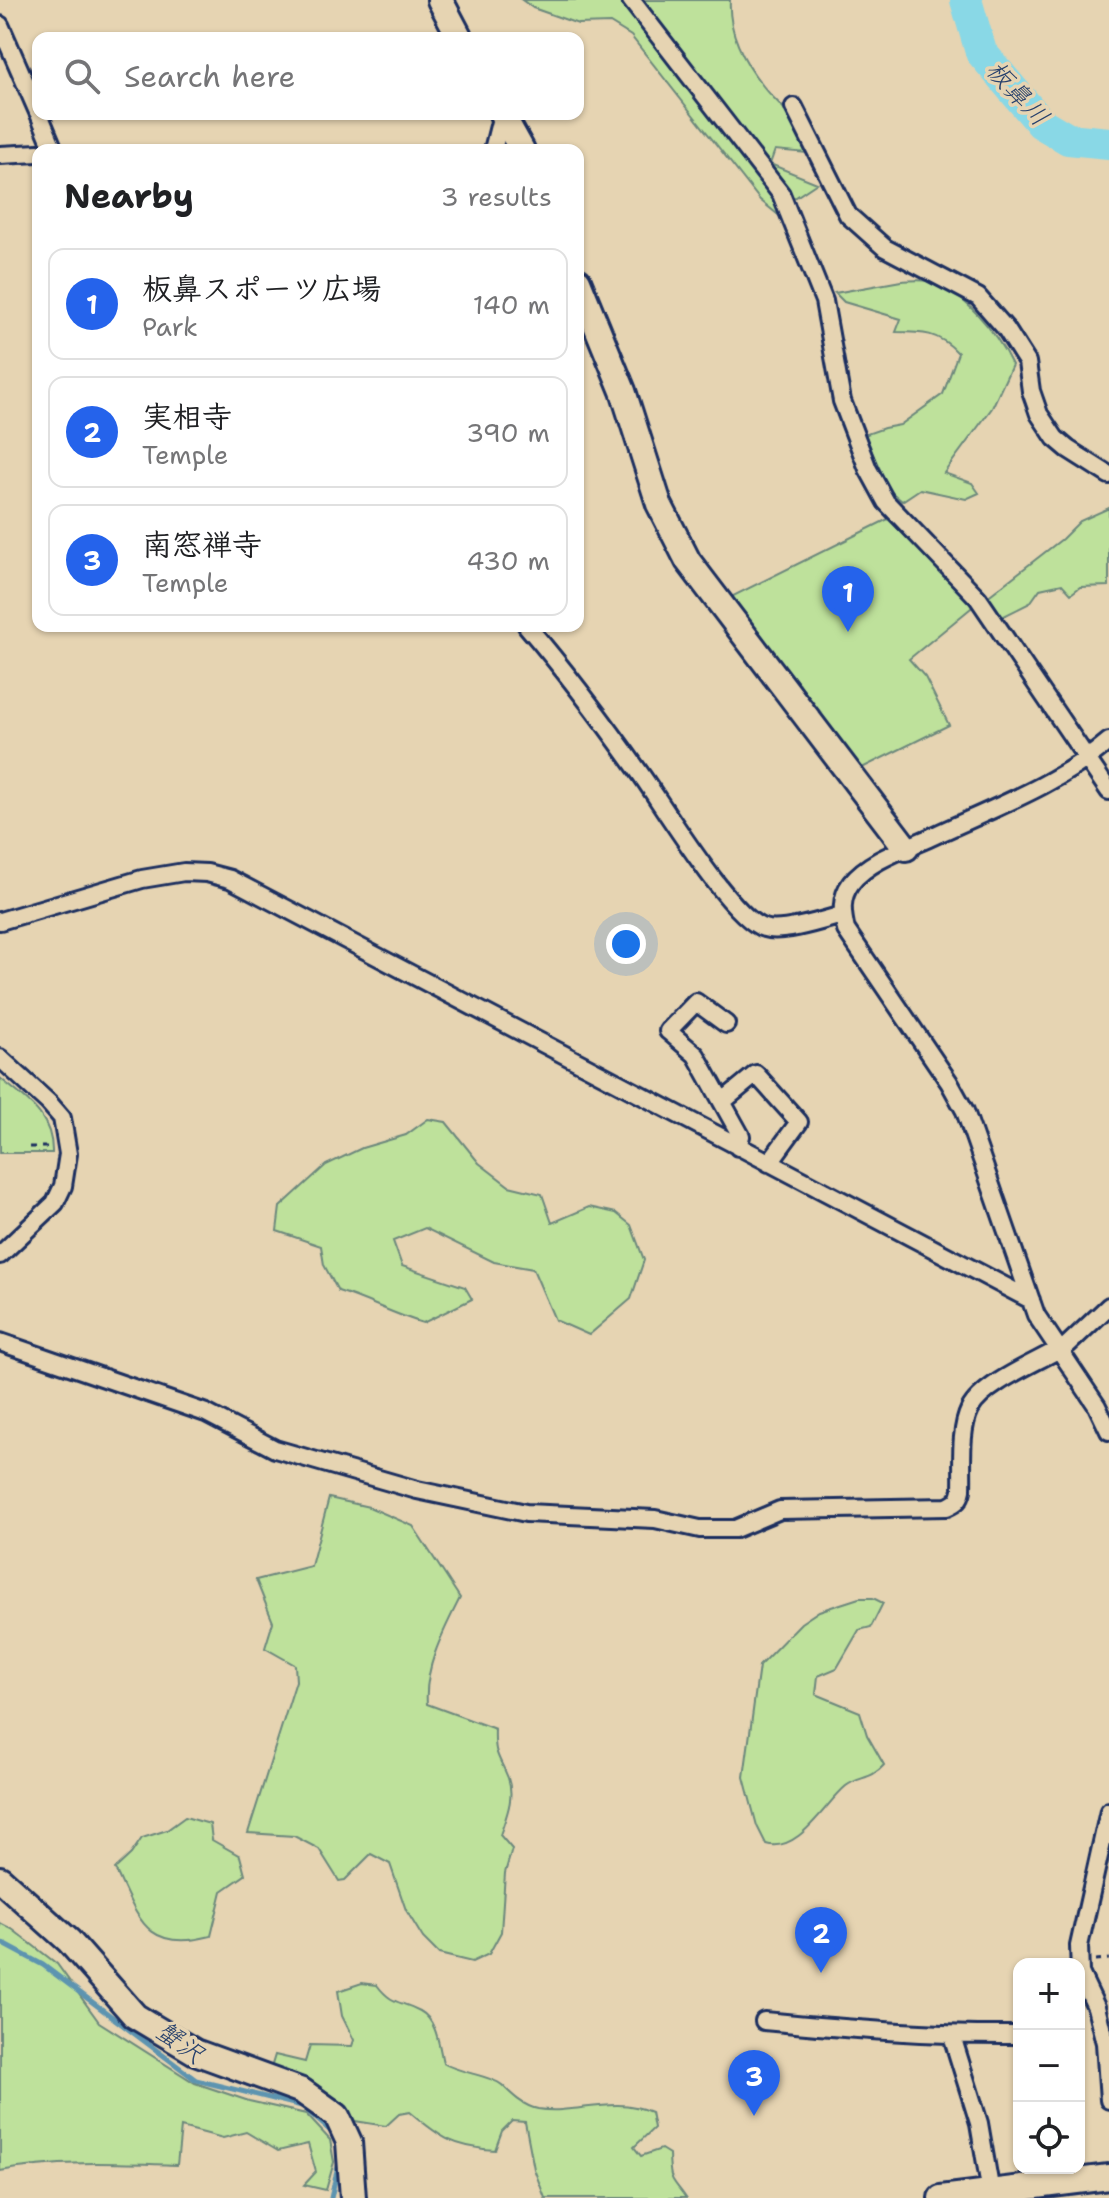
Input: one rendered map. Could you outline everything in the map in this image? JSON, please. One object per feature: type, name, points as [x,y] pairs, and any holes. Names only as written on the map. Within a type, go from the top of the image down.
[{"type":"street","points":[[440,0],[457,32]]},
{"type":"street","points":[[631,0],[781,194],[824,301],[842,401],[868,469],[886,502],[978,598],[1109,791]]},
{"type":"street","points":[[0,25],[32,99]]},
{"type":"street","points":[[794,107],[848,215],[885,248],[978,297],[1006,329],[1027,362],[1031,391],[1039,414],[1055,438],[1109,475]]},
{"type":"street","points":[[41,120],[51,144]]},
{"type":"street","points":[[494,144],[500,120]]},
{"type":"street","points":[[505,120],[519,144]]},
{"type":"street","points":[[0,155],[32,153]]},
{"type":"street","points":[[584,296],[623,391],[659,504],[688,561],[906,848]]},
{"type":"street","points":[[532,632],[598,716],[686,842],[747,917],[764,928],[779,928],[842,915]]},
{"type":"street","points":[[1109,741],[1087,760],[1057,777],[906,848],[863,872],[850,884],[842,901],[846,930],[949,1082],[965,1111],[1036,1315],[1097,1406],[1109,1431]]},
{"type":"street","points":[[0,921],[142,879],[184,872],[207,873],[230,879],[1031,1300]]},
{"type":"street","points":[[726,1024],[696,1002],[668,1031],[696,1055],[741,1136],[738,1147]]},
{"type":"street","points":[[0,1058],[62,1118],[68,1154],[63,1186],[55,1203],[0,1255]]},
{"type":"street","points":[[722,1102],[756,1074],[799,1122],[769,1163]]},
{"type":"street","points":[[0,1342],[206,1413],[275,1449],[417,1490],[526,1513],[655,1519],[700,1529],[735,1529],[780,1510],[947,1507],[955,1504],[962,1490],[965,1428],[971,1407],[990,1388],[1060,1350],[1109,1306]]},
{"type":"street","points":[[1079,1958],[1109,1811]]},
{"type":"street","points":[[0,1879],[69,1941],[135,2016],[195,2052],[302,2091],[337,2116],[349,2142],[353,2198]]},
{"type":"street","points":[[1085,1985],[1096,2007],[1105,2043],[1109,2100]]},
{"type":"street","points":[[764,2021],[871,2032],[1013,2035]]},
{"type":"street","points":[[952,2036],[979,2123],[991,2193]]},
{"type":"street","points":[[941,2198],[991,2193],[1051,2177],[1109,2177]]},
{"type":"green space","points":[[522,0],[730,0],[735,35],[744,56],[763,86],[798,125],[806,143],[807,153],[775,150],[770,164],[817,183],[796,197],[777,200],[782,218],[760,200],[631,36],[610,23],[578,24],[533,8]]},
{"type":"green space","points":[[901,281],[927,281],[953,293],[988,327],[1012,365],[992,408],[944,473],[972,483],[979,493],[966,499],[920,489],[902,501],[890,491],[864,435],[900,425],[943,394],[958,353],[937,337],[896,332],[901,319],[844,302],[835,293]]},
{"type":"green space","points":[[1109,508],[1109,586],[1080,587],[1071,594],[1062,584],[1040,589],[1030,603],[998,619],[986,598],[1062,539],[1080,521]]},
{"type":"green space","points":[[888,519],[976,604],[909,659],[925,677],[949,725],[858,770],[729,598]]},
{"type":"green space","points":[[0,1078],[43,1118],[52,1153],[0,1153]]},
{"type":"green space","points":[[428,1119],[446,1122],[479,1163],[509,1186],[542,1194],[552,1223],[589,1207],[616,1213],[631,1225],[644,1260],[631,1299],[589,1335],[555,1320],[533,1269],[494,1262],[425,1228],[393,1241],[402,1266],[465,1287],[472,1299],[423,1323],[338,1291],[324,1265],[321,1246],[277,1231],[280,1207],[326,1165],[362,1148],[406,1135]]},
{"type":"green space","points":[[329,1498],[369,1507],[413,1526],[460,1598],[432,1663],[427,1704],[495,1729],[496,1751],[511,1792],[500,1835],[512,1849],[505,1873],[501,1932],[489,1954],[472,1962],[439,1954],[423,1938],[406,1910],[390,1864],[371,1854],[345,1880],[339,1881],[319,1849],[294,1836],[248,1833],[296,1681],[295,1665],[265,1648],[273,1622],[256,1580],[311,1566]]},
{"type":"green space","points":[[859,1598],[873,1598],[883,1603],[871,1627],[859,1630],[837,1668],[818,1676],[816,1694],[860,1712],[867,1735],[884,1765],[846,1786],[800,1835],[778,1845],[766,1844],[757,1826],[744,1777],[759,1666],[801,1623],[819,1611]]},
{"type":"green space","points":[[185,1817],[210,1824],[212,1840],[240,1856],[245,1875],[222,1891],[211,1936],[172,1940],[158,1935],[139,1917],[115,1869],[142,1838],[167,1830]]},
{"type":"green space","points":[[0,1923],[57,1964],[99,2022],[195,2083],[249,2101],[306,2114],[330,2140],[334,2162],[326,2190],[304,2185],[316,2172],[308,2144],[278,2151],[246,2132],[223,2138],[181,2127],[177,2165],[66,2164],[0,2171]]},
{"type":"green space","points":[[362,1983],[377,1985],[392,2000],[426,2015],[436,2034],[443,2063],[497,2082],[527,2105],[538,2109],[566,2110],[623,2105],[651,2112],[654,2128],[634,2147],[641,2156],[661,2149],[669,2154],[671,2176],[686,2198],[545,2198],[534,2169],[525,2122],[512,2121],[502,2131],[495,2150],[458,2144],[439,2135],[410,2112],[399,2114],[386,2126],[355,2121],[329,2094],[271,2068],[275,2055],[305,2062],[310,2045],[352,2046],[354,2040],[342,2016],[338,1991]]},
{"type":"waterway","name":"板鼻川","points":[[966,0],[981,52],[1041,123],[1068,139],[1109,143]]},
{"type":"waterway","name":"蟹沢","points":[[0,1942],[43,1965],[196,2080],[302,2106],[336,2136]]},
{"type":"waterway","name":"蟹沢","points":[[331,2198],[339,2162]]},
{"type":"place","name":"板鼻スポーツ広場","points":[[848,632]]},
{"type":"place","name":"実相寺","points":[[821,1973]]},
{"type":"place","name":"南窓禅寺","points":[[754,2116]]}]
